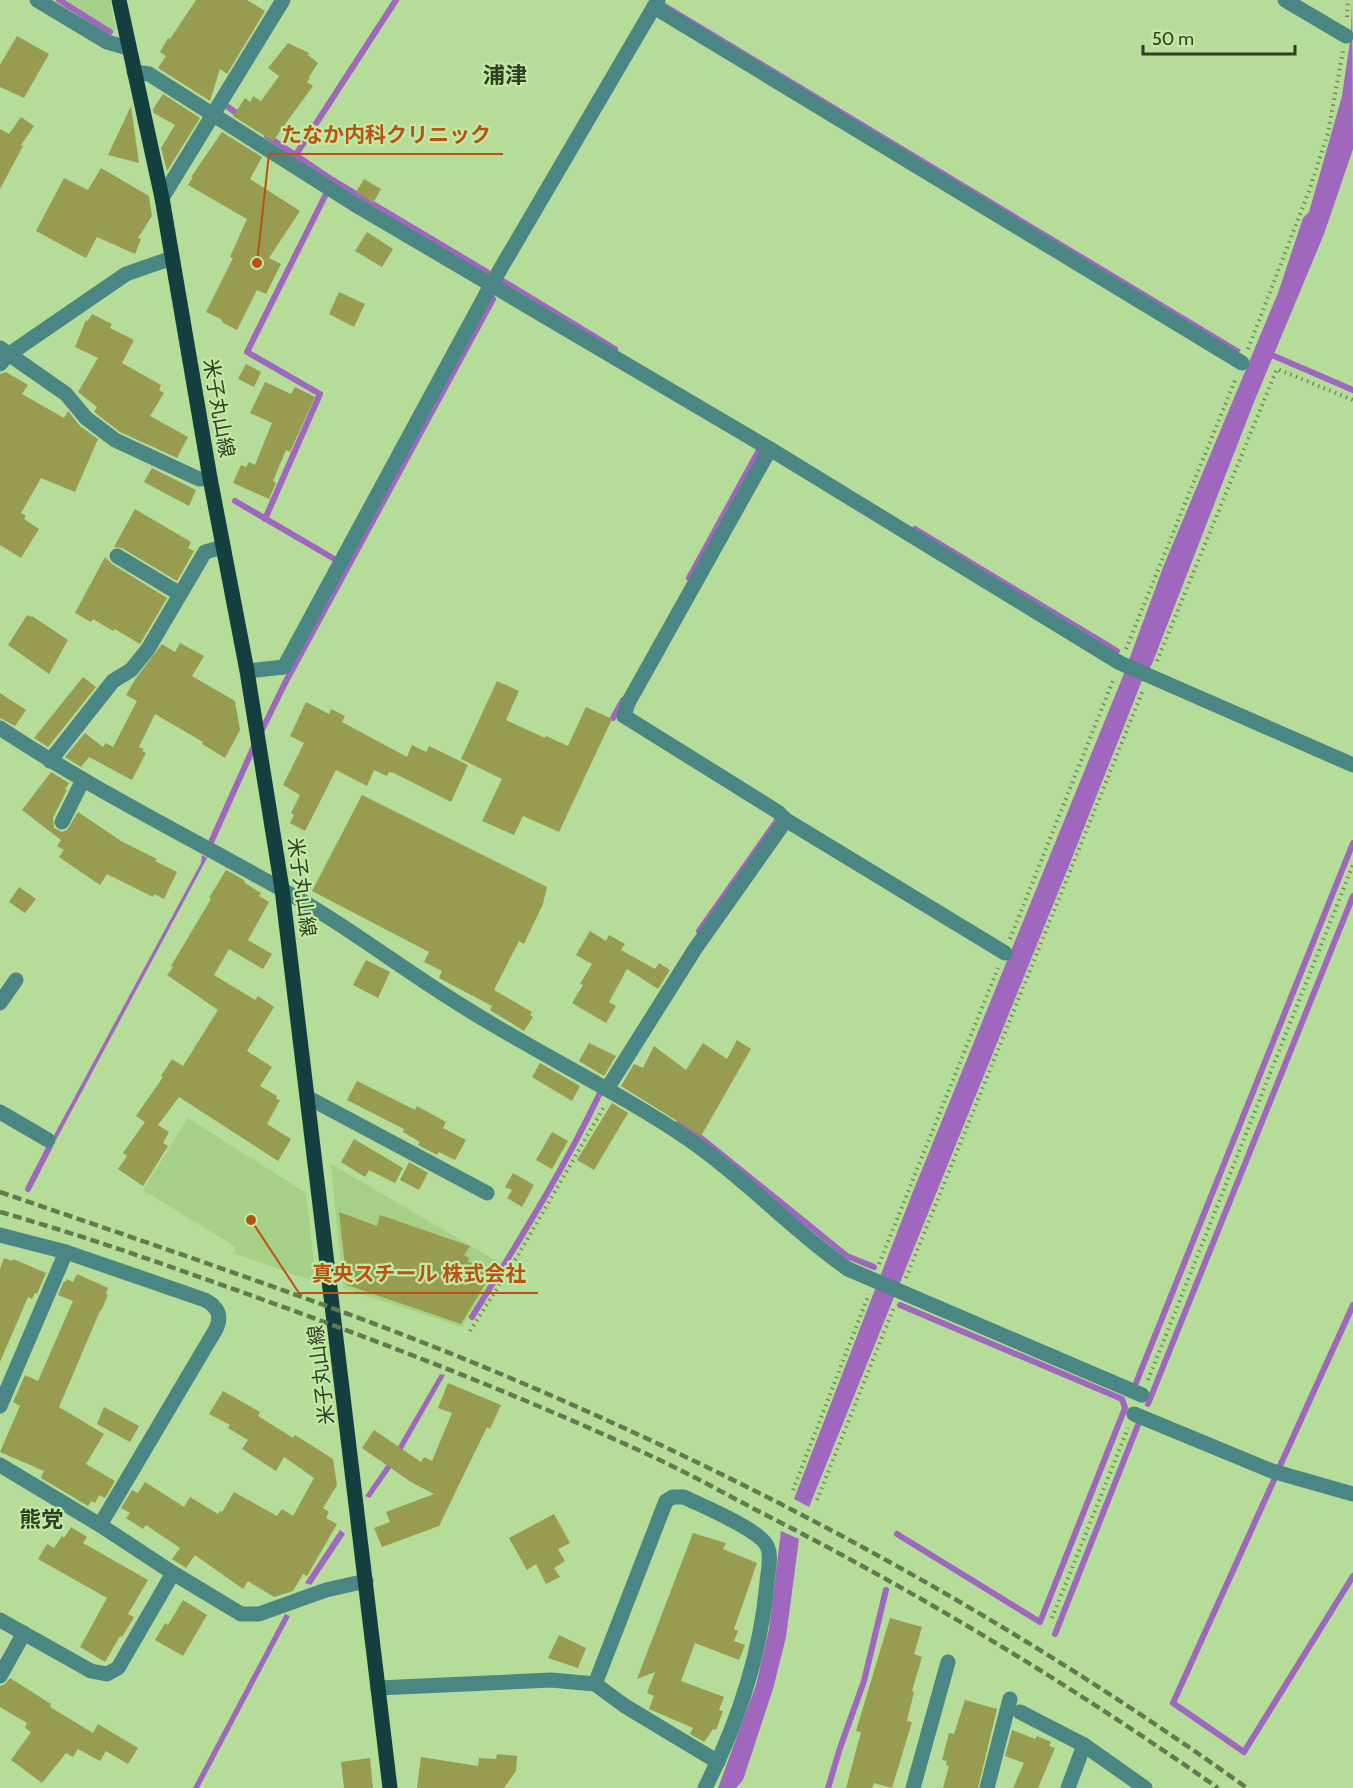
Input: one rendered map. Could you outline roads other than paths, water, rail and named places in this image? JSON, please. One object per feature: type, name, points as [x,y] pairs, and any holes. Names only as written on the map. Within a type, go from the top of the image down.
[{"type":"main road","name":"米子丸山線","points":[[119,0],[162,198],[210,478],[247,671],[282,889],[390,1788]]},
{"type":"street","points":[[37,0],[107,42],[128,48]]},
{"type":"street","points":[[162,198],[283,0]]},
{"type":"street","points":[[1285,0],[1346,36]]},
{"type":"street","points":[[247,671],[284,667],[491,285],[656,3],[1242,363]]},
{"type":"street","points":[[134,72],[149,74],[354,204],[770,449],[1122,664],[1353,765]]},
{"type":"street","points":[[172,258],[126,274],[3,356],[66,394],[86,418],[115,440],[199,480],[210,478]]},
{"type":"street","points":[[770,449],[628,703],[624,716],[778,812],[786,820],[1005,953]]},
{"type":"street","points":[[50,761],[113,681],[131,670],[148,649],[205,552],[223,548]]},
{"type":"street","points":[[117,556],[180,594]]},
{"type":"street","points":[[0,728],[83,780],[321,912],[464,1007],[691,1141],[768,1201],[848,1269],[1142,1395]]},
{"type":"street","points":[[62,822],[83,780]]},
{"type":"street","points":[[609,1091],[695,949],[786,820]]},
{"type":"street","points":[[0,1003],[16,980]]},
{"type":"street","points":[[307,1098],[487,1193]]},
{"type":"street","points":[[0,1112],[48,1140]]},
{"type":"street","points":[[0,1235],[66,1252],[205,1300],[218,1310],[216,1329],[100,1525]]},
{"type":"street","points":[[0,1406],[66,1252]]},
{"type":"street","points":[[1134,1414],[1272,1471],[1353,1494]]},
{"type":"street","points":[[0,1465],[241,1614],[259,1614],[326,1590],[366,1581]]},
{"type":"street","points":[[595,1684],[666,1501],[673,1497],[684,1497],[756,1534],[766,1545],[769,1559],[767,1589],[757,1646],[736,1713],[718,1762],[705,1788]]},
{"type":"street","points":[[0,1620],[91,1671],[101,1674],[113,1672],[118,1668],[173,1573]]},
{"type":"street","points":[[0,1676],[24,1633]]},
{"type":"street","points":[[913,1788],[948,1662]]},
{"type":"street","points":[[378,1688],[551,1680],[595,1684],[625,1706],[718,1762]]},
{"type":"street","points":[[987,1788],[1010,1699]]},
{"type":"street","points":[[1020,1712],[1084,1744],[1145,1788]]},
{"type":"street","points":[[1068,1788],[1084,1744]]},
{"type":"waterway","points":[[59,0],[110,32]]},
{"type":"waterway","points":[[295,156],[396,0]]},
{"type":"waterway","points":[[228,107],[242,117]]},
{"type":"waterway","points":[[267,136],[331,179],[487,272]]},
{"type":"waterway","points":[[265,519],[320,394],[247,352],[326,194]]},
{"type":"waterway","points":[[503,281],[615,349]]},
{"type":"waterway","points":[[261,732],[285,683],[493,299]]},
{"type":"waterway","points":[[1265,352],[1353,390]]},
{"type":"waterway","points":[[689,578],[758,452]]},
{"type":"waterway","points":[[235,501],[336,560]]},
{"type":"waterway","points":[[915,529],[1117,651]]},
{"type":"waterway","points":[[613,718],[623,700]]},
{"type":"waterway","points":[[208,849],[255,744]]},
{"type":"waterway","points":[[699,931],[778,819]]},
{"type":"waterway","points":[[1136,1383],[1353,843]]},
{"type":"waterway","points":[[1148,1404],[1353,896]]},
{"type":"waterway","points":[[472,1317],[523,1235],[600,1093]]},
{"type":"waterway","points":[[678,1124],[700,1137],[847,1256],[874,1267]]},
{"type":"waterway","points":[[28,1189],[50,1146]]},
{"type":"waterway","points":[[897,1534],[1040,1622],[1125,1408],[1122,1399],[900,1305]]},
{"type":"waterway","points":[[1279,1468],[1353,1305]]},
{"type":"waterway","points":[[1055,1634],[1138,1425]]},
{"type":"waterway","points":[[1274,1480],[1173,1703],[1244,1752],[1353,1576]]},
{"type":"waterway","points":[[828,1788],[864,1681],[886,1590]]},
{"type":"railway","points":[[0,1192],[409,1337],[543,1392],[727,1477],[906,1571],[993,1621],[1078,1674],[1247,1788]]},
{"type":"railway","points":[[0,1212],[133,1254],[361,1336],[507,1393],[663,1462],[877,1574],[993,1641],[1107,1713],[1218,1788]]},
{"type":"place","name":"たなか内科クリニック","points":[[257,263]]},
{"type":"place","name":"真央スチール 株式会社","points":[[251,1220]]},
{"type":"district","name":"浦津","points":[[505,75]]},
{"type":"district","name":"熊党","points":[[41,1519]]}]
